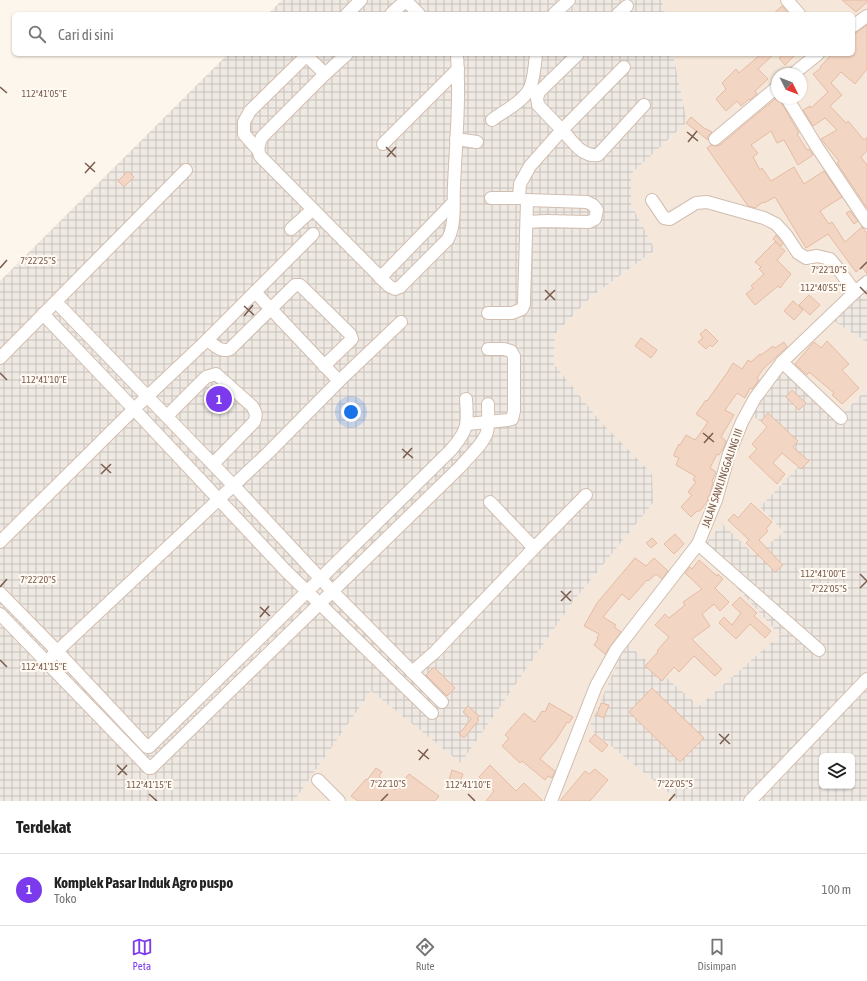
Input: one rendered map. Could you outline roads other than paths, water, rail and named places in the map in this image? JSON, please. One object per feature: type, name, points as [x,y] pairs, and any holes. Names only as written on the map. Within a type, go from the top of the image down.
[{"type":"street","points":[[350,12],[361,0]]},
{"type":"street","points":[[393,12],[405,0],[417,12]]},
{"type":"street","points":[[556,12],[569,0]]},
{"type":"street","points":[[787,0],[797,12]]},
{"type":"street","points":[[855,25],[867,16]]},
{"type":"street","points":[[306,56],[250,111],[244,122],[244,134],[258,150],[260,156],[312,210],[380,278],[395,289],[400,287],[448,239],[452,231],[454,222],[453,203],[458,69],[457,56]]},
{"type":"street","points":[[308,56],[325,74]]},
{"type":"street","points":[[258,150],[262,137],[345,56]]},
{"type":"street","points":[[492,120],[520,100],[529,89],[533,78],[536,56]]},
{"type":"street","points":[[576,56],[539,92],[537,98],[538,105],[582,152],[592,156],[598,155],[644,104]]},
{"type":"street","points":[[800,68],[816,56]]},
{"type":"street","points":[[488,313],[512,313],[522,309],[524,304],[533,222],[528,199],[520,184],[530,166],[562,130],[624,66]]},
{"type":"street","points":[[383,144],[458,69]]},
{"type":"street","points":[[715,139],[771,92]]},
{"type":"street","points":[[791,104],[817,147],[867,222]]},
{"type":"street","points":[[456,139],[477,142]]},
{"type":"street","points":[[0,358],[186,170]]},
{"type":"street","points":[[491,198],[587,202],[593,205],[597,210],[595,218],[589,222],[533,222]]},
{"type":"street","points":[[652,200],[664,218],[670,219],[696,203],[707,202],[764,218],[776,224],[786,235],[798,253],[806,258],[818,256],[830,259],[855,292]]},
{"type":"street","points":[[380,278],[453,203]]},
{"type":"street","points":[[291,229],[312,210]]},
{"type":"street","points":[[0,542],[134,409],[207,340],[312,234]]},
{"type":"street","name":"JALAN SAWLINGGALING III","points":[[551,801],[596,686],[616,650],[698,544],[716,500],[729,454],[742,422],[755,398],[782,362],[867,282]]},
{"type":"street","points":[[207,340],[221,350],[225,351],[230,349],[296,285],[300,285],[350,334],[352,338],[324,366]]},
{"type":"street","points":[[255,292],[338,381]]},
{"type":"street","points":[[56,302],[234,484],[332,591],[442,702]]},
{"type":"street","points":[[43,314],[306,591],[432,713]]},
{"type":"street","points":[[46,662],[268,453],[338,381],[401,322]]},
{"type":"street","points":[[467,424],[508,420],[512,418],[514,411],[514,356],[511,351],[504,349],[488,349]]},
{"type":"street","points":[[782,362],[841,418]]},
{"type":"street","points":[[167,416],[206,377],[216,374],[252,406],[256,412],[254,422],[213,464]]},
{"type":"street","points":[[0,593],[148,747],[451,450],[462,436],[467,424],[468,417],[466,399]]},
{"type":"street","points":[[0,614],[150,768],[460,467],[478,446],[486,433],[488,422],[488,404]]},
{"type":"street","points":[[412,672],[435,652],[586,495]]},
{"type":"street","points":[[490,502],[534,548]]},
{"type":"street","points":[[698,544],[819,650]]},
{"type":"street","points":[[750,801],[867,679]]},
{"type":"street","points":[[318,780],[339,801]]},
{"type":"place","name":"Komplek Pasar Induk Agro puspo","points":[[219,399]]}]
